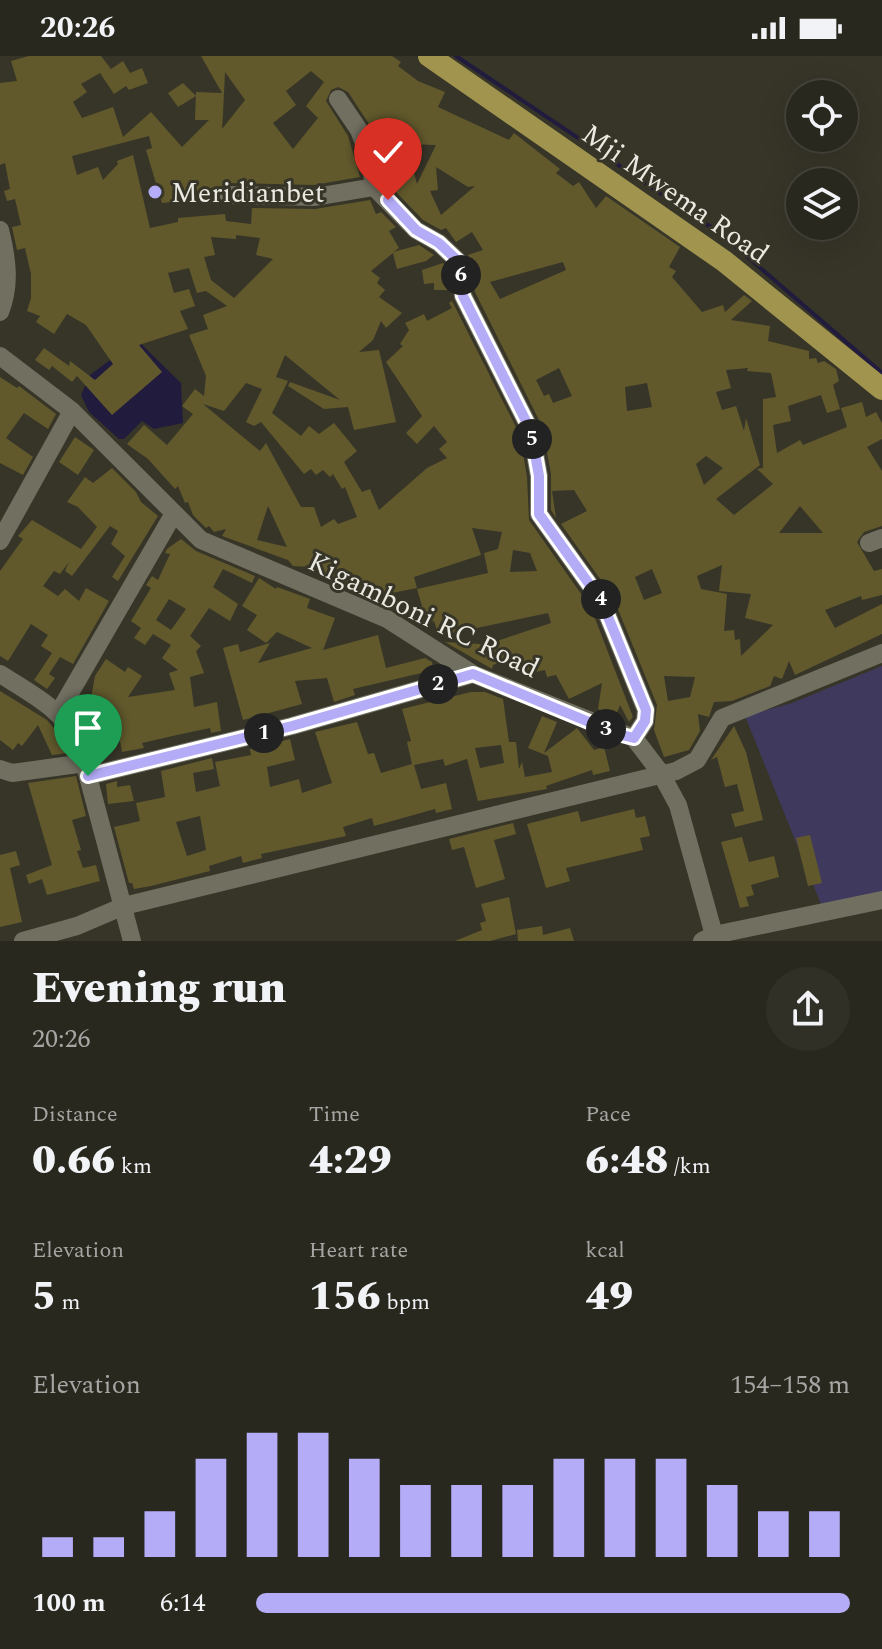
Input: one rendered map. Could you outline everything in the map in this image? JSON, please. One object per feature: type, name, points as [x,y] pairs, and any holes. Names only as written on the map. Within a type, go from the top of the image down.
[{"type":"main road","name":"Mji Mwema Road","points":[[429,56],[724,261],[882,389]]},
{"type":"street","points":[[338,99],[359,130],[370,159],[374,187],[416,230],[439,243],[459,262],[463,296],[531,431],[539,476],[539,514],[602,602],[646,710],[645,721],[634,738],[660,772],[678,805],[708,938],[882,900]]},
{"type":"street","points":[[228,195],[315,197],[374,187]]},
{"type":"street","points":[[0,230],[7,258],[6,296],[0,312]]},
{"type":"street","name":"Kigamboni RC Road","points":[[0,356],[72,411],[173,515],[219,550],[387,619],[473,674],[634,738]]},
{"type":"street","points":[[0,541],[8,508],[72,411]]},
{"type":"street","points":[[59,712],[173,515]]},
{"type":"street","points":[[23,941],[77,926],[124,906],[660,772],[676,771],[697,760],[722,718],[734,711],[882,653]]},
{"type":"street","points":[[0,674],[59,712],[70,725],[87,770],[132,941]]},
{"type":"street","points":[[0,769],[12,773],[87,770],[292,726],[473,674]]},
{"type":"shaded area","points":[[137,340],[181,383],[183,423],[154,429],[142,421],[124,439],[119,439],[89,412],[81,395],[90,375]]},
{"type":"shaded area","points":[[882,666],[882,894],[823,909],[745,716],[792,703]]},
{"type":"building","points":[[29,56],[101,56],[111,69],[123,61],[130,73],[142,68],[148,83],[129,90],[126,86],[114,94],[100,73],[81,84],[87,92],[73,102],[82,118],[113,107],[123,137],[151,112],[182,147],[209,120],[195,120],[196,92],[222,93],[201,56],[392,56],[401,62],[398,66],[418,81],[445,92],[438,107],[509,140],[514,133],[560,169],[556,173],[573,186],[579,182],[596,208],[606,196],[680,247],[669,267],[676,271],[672,277],[702,312],[723,305],[725,312],[744,295],[752,301],[731,320],[770,326],[768,341],[809,351],[809,359],[816,358],[818,363],[824,361],[836,369],[839,381],[833,385],[840,409],[827,413],[821,395],[788,406],[791,421],[773,425],[777,453],[800,440],[803,445],[847,427],[841,408],[862,402],[866,417],[876,412],[882,423],[882,439],[867,447],[882,471],[882,526],[864,532],[857,542],[874,571],[882,569],[882,595],[862,600],[861,596],[825,610],[835,628],[882,604],[882,634],[795,675],[789,661],[782,679],[774,676],[770,686],[732,701],[714,702],[709,717],[698,714],[700,731],[689,750],[664,757],[654,730],[657,705],[613,597],[561,524],[587,511],[574,490],[552,491],[556,518],[551,510],[551,474],[542,426],[475,292],[468,255],[483,250],[472,232],[456,242],[446,228],[441,230],[423,220],[397,193],[388,177],[385,178],[381,155],[369,124],[348,92],[338,87],[331,90],[326,101],[348,136],[360,177],[314,185],[228,183],[199,199],[162,203],[146,150],[152,148],[149,136],[72,156],[77,175],[98,167],[103,180],[118,164],[117,161],[133,155],[150,228],[178,222],[178,218],[225,214],[226,221],[251,224],[252,208],[315,209],[370,200],[376,214],[381,212],[396,227],[389,231],[399,248],[393,252],[419,245],[434,255],[426,261],[397,269],[393,253],[371,271],[380,278],[377,283],[385,290],[379,297],[402,313],[386,328],[381,321],[373,340],[359,352],[379,350],[396,422],[354,430],[348,407],[324,409],[288,386],[290,382],[340,400],[285,355],[276,377],[288,381],[272,413],[301,436],[309,426],[319,434],[334,423],[357,451],[344,462],[362,492],[370,489],[379,510],[427,468],[447,458],[439,449],[447,442],[434,426],[417,444],[406,433],[422,416],[386,362],[403,346],[400,344],[409,330],[405,323],[424,314],[427,321],[452,308],[449,303],[452,301],[520,435],[527,477],[529,520],[591,608],[633,717],[629,722],[620,705],[615,718],[598,709],[602,683],[569,699],[556,675],[547,677],[545,670],[526,674],[522,655],[493,665],[492,669],[445,642],[497,645],[497,641],[551,623],[548,613],[439,636],[434,621],[419,625],[408,618],[406,611],[422,606],[417,589],[488,573],[484,553],[498,549],[502,532],[472,528],[481,555],[414,577],[417,588],[382,595],[378,600],[360,588],[358,594],[320,577],[320,573],[309,573],[309,567],[293,566],[288,560],[222,536],[226,529],[214,532],[209,526],[206,528],[193,515],[188,502],[185,503],[178,486],[175,489],[148,459],[127,444],[144,425],[167,445],[193,414],[182,406],[195,389],[204,396],[206,376],[189,335],[208,329],[203,315],[227,306],[206,291],[197,293],[189,268],[168,273],[174,293],[189,289],[195,306],[180,311],[188,329],[139,345],[162,372],[112,415],[77,376],[72,382],[52,366],[49,370],[35,360],[44,348],[69,366],[70,361],[95,380],[113,364],[86,325],[67,314],[54,334],[36,322],[40,316],[27,311],[31,298],[31,274],[25,248],[17,250],[12,227],[21,225],[15,199],[7,201],[4,191],[10,189],[5,163],[0,165],[0,83],[17,81],[11,61]],"holes":[[[311,71],[324,82],[306,106],[318,118],[293,149],[273,123],[296,105],[286,91]],[[225,72],[245,100],[222,129]],[[406,144],[436,145],[417,184]],[[436,167],[468,187],[475,186],[441,215],[430,191],[438,190]],[[236,235],[260,238],[256,255],[273,259],[234,298],[211,280],[204,257],[215,255],[211,237],[236,239]],[[563,262],[566,270],[500,299],[490,282]],[[559,368],[572,396],[553,403],[549,394],[544,396],[536,380]],[[748,368],[747,371],[771,373],[776,397],[763,399],[763,468],[757,469],[773,484],[734,515],[716,499],[760,465],[746,418],[744,431],[736,406],[722,410],[716,392],[731,388],[726,370]],[[246,383],[262,389],[246,422],[254,426],[261,422],[304,474],[311,469],[316,475],[323,470],[330,477],[333,474],[342,489],[345,487],[357,517],[338,524],[334,519],[321,527],[314,507],[301,507],[266,443],[260,451],[203,404],[224,411]],[[647,383],[652,407],[627,411],[625,387]],[[706,456],[723,468],[704,485],[696,464]],[[268,506],[287,547],[257,540]],[[800,506],[823,533],[779,533]],[[513,550],[530,553],[537,571],[510,572]],[[722,565],[719,591],[751,594],[745,618],[773,625],[741,656],[740,639],[735,640],[734,630],[724,631],[727,594],[701,589],[697,576]],[[652,569],[662,593],[644,600],[635,577]],[[664,676],[695,677],[690,697],[668,701]]]},
{"type":"building","points":[[183,83],[196,96],[178,107],[168,93]]},
{"type":"building","points":[[443,263],[448,268],[450,290],[434,290],[434,283],[424,284],[422,270]]},
{"type":"building","points":[[0,377],[17,388],[19,386],[56,414],[48,429],[24,413],[6,438],[33,457],[23,475],[0,463]]},
{"type":"building","points":[[75,437],[94,450],[78,475],[59,462]]},
{"type":"building","points":[[112,468],[136,492],[141,502],[158,516],[118,581],[112,577],[125,556],[111,544],[118,531],[110,526],[72,576],[65,571],[69,562],[60,574],[54,571],[43,586],[58,596],[65,589],[79,601],[86,588],[109,601],[73,664],[60,657],[49,674],[55,678],[47,689],[34,680],[52,653],[41,646],[48,635],[31,624],[8,661],[0,656],[0,571],[23,539],[18,536],[32,520],[81,549],[97,527],[78,507],[67,502],[85,477],[93,483]]},
{"type":"building","points":[[181,539],[196,551],[255,576],[252,583],[223,569],[213,587],[238,604],[230,621],[209,608],[190,636],[201,646],[196,651],[204,673],[190,677],[194,707],[217,702],[221,731],[211,733],[210,728],[177,735],[142,743],[144,748],[122,752],[114,709],[88,715],[95,676],[106,659],[125,672],[128,667],[142,676],[128,697],[175,690],[169,673],[178,670],[162,658],[171,645],[153,634],[145,645],[134,638],[141,628],[131,621],[151,588],[146,585],[152,576],[158,580],[170,554],[165,553]],"holes":[[[169,599],[186,609],[171,630],[156,620]]]},
{"type":"building","points":[[259,578],[276,589],[310,599],[307,608],[335,618],[323,650],[378,635],[386,668],[425,658],[432,662],[434,670],[353,689],[355,695],[334,702],[327,678],[295,681],[302,704],[243,720],[223,648],[238,644],[240,652],[270,643],[258,663],[312,648],[277,632],[266,643],[247,630],[257,615],[242,606]]},
{"type":"building","points":[[0,691],[47,720],[62,738],[68,753],[52,755],[38,725],[22,746],[18,743],[13,750],[0,740]]},
{"type":"building","points":[[471,692],[485,692],[503,699],[509,742],[516,742],[519,769],[522,762],[525,777],[552,772],[548,756],[528,748],[542,716],[557,722],[544,753],[577,728],[594,750],[604,747],[610,771],[593,775],[592,770],[546,786],[547,789],[478,801],[467,759],[445,766],[443,759],[414,765],[421,789],[446,783],[452,809],[436,813],[435,809],[374,826],[372,818],[343,827],[346,836],[261,854],[262,858],[243,863],[241,856],[209,866],[210,871],[151,886],[134,889],[129,883],[114,827],[140,821],[136,803],[165,797],[161,771],[212,758],[214,769],[193,773],[196,792],[220,786],[215,762],[251,755],[250,749],[290,739],[295,760],[267,767],[270,787],[299,779],[302,793],[332,783],[315,732],[357,722],[368,754],[374,753],[381,773],[412,764],[407,742],[411,741],[402,709]],"holes":[[[501,745],[504,763],[480,768],[475,748]],[[200,816],[206,850],[187,856],[176,822]]]},
{"type":"building","points":[[734,726],[746,752],[763,820],[735,827],[731,814],[744,811],[737,784],[725,787],[717,757],[711,760]]},
{"type":"building","points":[[76,776],[86,816],[72,820],[81,850],[77,851],[83,868],[96,865],[100,881],[47,895],[42,879],[29,884],[26,875],[52,865],[28,783]]},
{"type":"building","points":[[117,781],[117,787],[130,785],[134,801],[108,804],[106,784]]},
{"type":"building","points":[[634,809],[636,818],[645,816],[650,836],[640,838],[643,850],[566,868],[570,881],[546,888],[527,824],[578,811],[581,822]]},
{"type":"building","points":[[513,823],[516,834],[494,840],[505,879],[476,888],[464,847],[452,850],[449,839]]},
{"type":"building","points":[[810,835],[822,883],[808,886],[796,838]]},
{"type":"building","points":[[742,837],[749,862],[774,856],[779,877],[751,885],[754,895],[746,897],[749,906],[740,908],[721,842]]},
{"type":"building","points":[[16,851],[20,865],[10,868],[22,922],[0,927],[0,855]]},
{"type":"building","points":[[509,897],[516,934],[490,941],[455,941],[482,930],[480,923],[486,921],[481,904]]},
{"type":"building","points":[[542,926],[543,935],[570,928],[574,941],[518,941],[517,930]]},
{"type":"waterway","points":[[456,56],[721,234],[882,373]]},
{"type":"place","name":"Meridianbet","points":[[155,192]]},
{"type":"route","points":[[88,776],[292,726],[473,674],[618,734],[634,738],[643,726],[646,710],[602,602],[585,574],[539,514],[539,476],[531,431],[463,296],[459,262],[439,243],[416,230],[388,200]]}]
